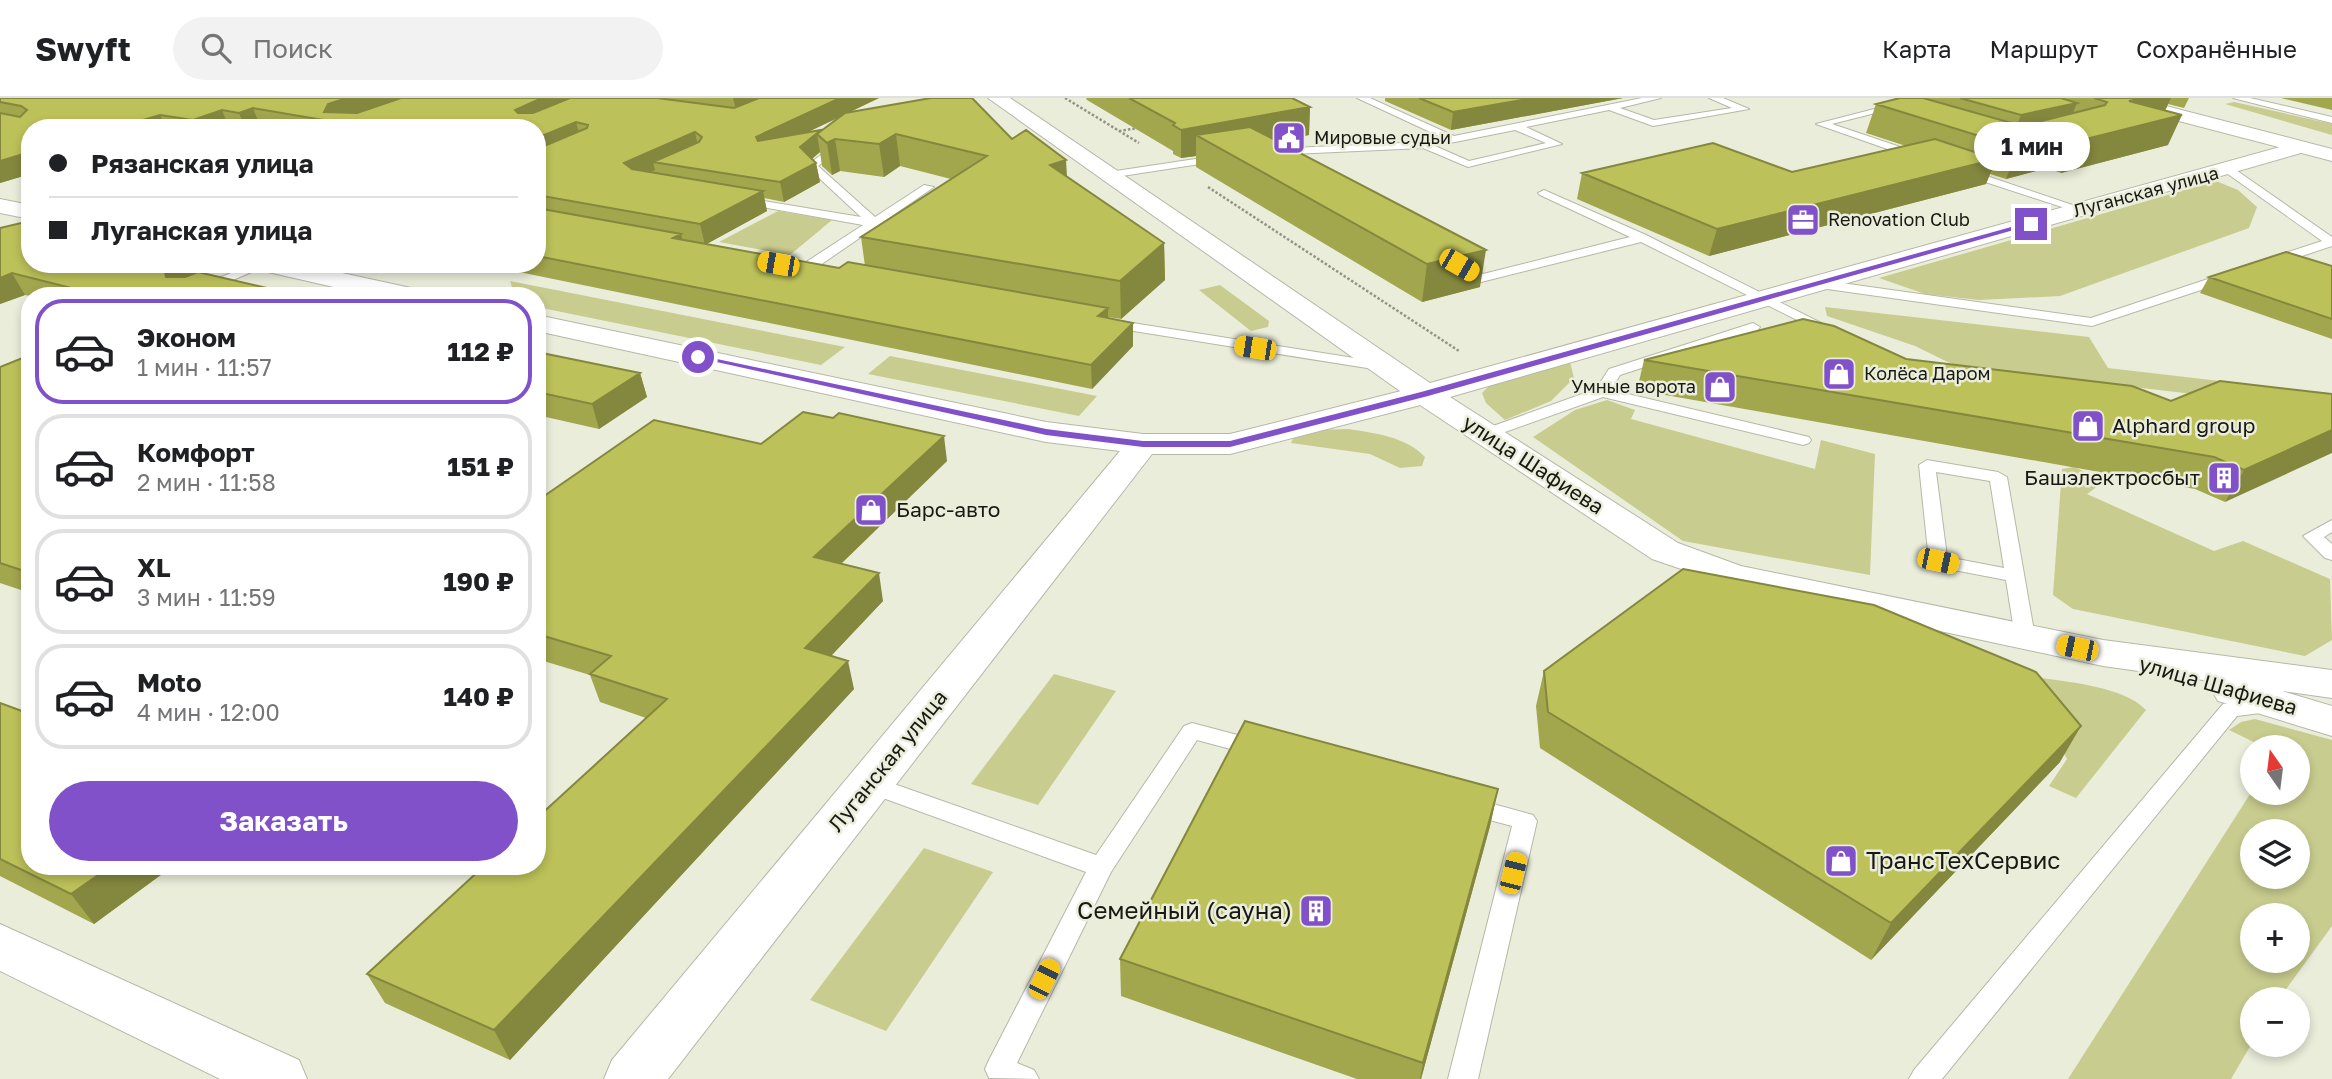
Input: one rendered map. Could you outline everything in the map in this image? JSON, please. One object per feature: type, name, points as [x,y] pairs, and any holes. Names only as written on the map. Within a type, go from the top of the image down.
[{"type":"street","name":"улица Шафиева","points":[[997,98],[1425,394],[1665,551],[1731,575],[2103,653],[2332,721]]},
{"type":"street","points":[[2113,98],[2332,155]]},
{"type":"street","points":[[2154,98],[2332,143]]},
{"type":"street","name":"Луганская улица","points":[[546,325],[1046,432],[1143,444],[1230,444],[1425,394],[1813,283],[2229,170],[2301,147]]},
{"type":"street","points":[[0,206],[21,210]]},
{"type":"street","points":[[305,273],[370,287]]},
{"type":"street","name":"Луганская улица","points":[[633,1079],[1143,444]]},
{"type":"street","name":"улица Шафиева","points":[[2103,653],[2332,684]]},
{"type":"street","points":[[0,946],[278,1079]]},
{"type":"lane","points":[[1362,98],[1451,138]]},
{"type":"lane","points":[[1282,166],[1259,152],[1424,145],[1656,98]]},
{"type":"lane","points":[[1612,109],[1653,123],[1744,109],[1714,98]]},
{"type":"lane","points":[[1929,98],[1821,124],[1938,163]]},
{"type":"lane","points":[[2238,98],[2332,120]]},
{"type":"lane","points":[[1876,110],[1903,118]]},
{"type":"lane","points":[[1424,145],[1468,164],[1557,144],[1517,127]]},
{"type":"lane","points":[[845,140],[811,166],[874,223]]},
{"type":"lane","points":[[1109,175],[1235,156]]},
{"type":"lane","points":[[1951,167],[2081,210]]},
{"type":"lane","points":[[1813,283],[2092,322],[2331,242],[2229,170]]},
{"type":"lane","points":[[832,274],[798,268],[928,187]]},
{"type":"lane","points":[[1544,192],[1848,339]]},
{"type":"lane","points":[[729,198],[874,223]]},
{"type":"lane","points":[[1446,258],[1481,278],[1642,238]]},
{"type":"lane","points":[[206,287],[242,273]]},
{"type":"lane","points":[[1094,321],[1386,367]]},
{"type":"lane","points":[[1602,392],[1614,372],[1753,327]]},
{"type":"lane","points":[[1485,434],[1602,392],[1803,440]]},
{"type":"lane","points":[[2014,576],[1938,561],[1927,465],[1998,477],[2025,636]]},
{"type":"lane","points":[[2332,526],[2312,536],[2332,554]]},
{"type":"lane","points":[[1924,1079],[2231,709],[2282,705]]},
{"type":"lane","points":[[1024,1079],[999,1069],[1101,867],[1192,731],[1285,756]]},
{"type":"lane","points":[[869,784],[1101,867]]},
{"type":"lane","points":[[1445,800],[1525,821],[1463,1079]]},
{"type":"path","points":[[1065,98],[1174,165],[1494,374]]},
{"type":"path","points":[[1118,131],[1145,127]]},
{"type":"green space","points":[[2234,102],[2332,124],[2332,135],[2225,104]]},
{"type":"green space","points":[[2216,181],[2238,190],[2257,207],[2249,228],[2060,296],[1979,300],[1925,294],[1879,278]]},
{"type":"green space","points":[[778,211],[832,220],[790,255],[719,242]]},
{"type":"green space","points":[[510,281],[540,287],[512,287]]},
{"type":"green space","points":[[1220,285],[1269,321],[1268,327],[1251,331],[1199,290]]},
{"type":"green space","points":[[546,288],[845,347],[821,365],[546,309]]},
{"type":"green space","points":[[1825,307],[2089,337],[2108,368],[2280,388],[2295,406],[1956,366],[1915,346],[1827,316]]},
{"type":"green space","points":[[890,356],[1097,396],[1079,416],[868,374]]},
{"type":"green space","points":[[1570,362],[1574,378],[1551,401],[1505,420],[1486,403],[1482,393],[1489,386]]},
{"type":"green space","points":[[1607,400],[1635,410],[1631,419],[1815,469],[1821,440],[1875,454],[1870,575],[1683,541],[1533,437],[1575,410]]},
{"type":"green space","points":[[1348,429],[1400,440],[1425,457],[1422,466],[1400,468],[1370,454],[1291,443],[1295,435],[1314,430]]},
{"type":"green space","points":[[2074,467],[2105,481],[2087,494],[2214,551],[2243,541],[2330,579],[2332,640],[2305,656],[2073,609],[2053,595],[2062,469]]},
{"type":"green space","points":[[1054,674],[1116,691],[1038,805],[971,784]]},
{"type":"green space","points":[[2023,675],[2106,689],[2135,701],[2146,710],[2076,798],[2049,786],[2067,759]]},
{"type":"green space","points":[[2255,719],[2332,740],[2332,926],[2310,956],[2310,903],[2240,903],[2240,973],[2298,973],[2288,987],[2240,987],[2240,1057],[2244,1057],[2231,1079],[2068,1079],[2243,805],[2310,805],[2310,735],[2240,735],[2229,730],[2241,722]]},
{"type":"green space","points":[[924,848],[993,872],[886,1031],[810,1000]]},
{"type":"building","points":[[0,98],[347,98],[328,104],[324,112],[357,113],[401,98],[542,98],[515,110],[518,113],[533,113],[570,98],[657,98],[734,108],[759,98],[840,98],[756,137],[758,141],[821,130],[800,147],[816,163],[780,182],[653,162],[699,142],[702,137],[695,132],[624,163],[632,169],[763,191],[700,224],[546,197],[546,145],[587,128],[588,125],[576,122],[546,134],[546,119],[317,119],[253,108],[239,113],[222,110],[196,119],[160,115],[146,119],[21,119],[21,155],[0,161],[0,113],[20,117],[27,110],[21,106],[0,102]]},
{"type":"building","points":[[931,98],[972,98],[1012,139],[1026,130],[1066,160],[1050,165],[1164,243],[1120,281],[861,237],[987,156],[896,134],[879,144],[835,139],[827,143],[817,134],[845,113]]},
{"type":"building","points":[[1129,98],[1292,98],[1310,107],[1181,130],[1173,125],[1175,123]]},
{"type":"building","points":[[1419,98],[1533,98],[1453,112]]},
{"type":"building","points":[[1900,98],[1923,98],[2022,126],[2105,105],[2107,102],[2094,98],[2143,98],[2129,101],[2182,115],[2074,142],[2060,138],[2018,148],[1876,104]]},
{"type":"building","points":[[1960,98],[2061,98],[2077,103],[2021,115]]},
{"type":"building","points":[[1250,127],[1486,250],[1427,264],[1196,135]]},
{"type":"building","points":[[1935,139],[1996,159],[1717,229],[1582,173],[1713,143],[1792,172]]},
{"type":"building","points":[[546,210],[681,234],[673,238],[839,268],[848,262],[1108,308],[1098,316],[1133,323],[1091,365],[546,258]]},
{"type":"building","points":[[21,223],[21,273],[165,273],[166,277],[185,277],[202,273],[263,287],[67,287],[12,273],[0,278],[0,228]]},
{"type":"building","points":[[2286,252],[2332,266],[2332,319],[2209,277]]},
{"type":"building","points":[[1803,319],[1834,326],[1906,359],[2132,386],[2171,401],[2220,381],[2332,394],[2332,430],[2244,470],[2214,457],[1644,360]]},
{"type":"building","points":[[546,354],[640,373],[592,404],[546,394]]},
{"type":"building","points":[[21,359],[21,570],[0,563],[0,367]]},
{"type":"building","points":[[803,412],[833,418],[839,413],[944,436],[814,557],[879,573],[805,648],[848,661],[494,1030],[367,974],[474,875],[546,875],[546,810],[667,699],[590,674],[611,656],[546,637],[546,495],[654,420],[761,444]]},
{"type":"building","name":"ТрансТехСервис","points":[[1683,569],[1874,605],[2036,672],[2081,726],[1891,923],[1548,712],[1544,671]]},
{"type":"building","points":[[0,703],[21,711],[21,869],[0,859]]},
{"type":"building","name":"Семейный (сауна)","points":[[1245,721],[1498,789],[1423,1063],[1120,959]]},
{"type":"building","points":[[32,875],[98,875],[71,894]]},
{"type":"place","name":"Мировые судьи","points":[[1289,138]]},
{"type":"place","name":"Renovation Club","points":[[1803,220]]},
{"type":"place","name":"Колёса Даром","points":[[1839,374]]},
{"type":"place","name":"Умные ворота","points":[[1720,387]]},
{"type":"place","name":"Alphard group","points":[[2088,426]]},
{"type":"place","name":"Башэлектросбыт","points":[[2224,478]]},
{"type":"place","name":"Барс-авто","points":[[871,510]]},
{"type":"place","name":"ТрансТехСервис","points":[[1841,861]]},
{"type":"place","name":"Семейный (сауна)","points":[[1316,911]]},
{"type":"route","points":[[698,357],[1046,432],[1143,444],[1230,444],[1425,394],[2031,224]]}]
